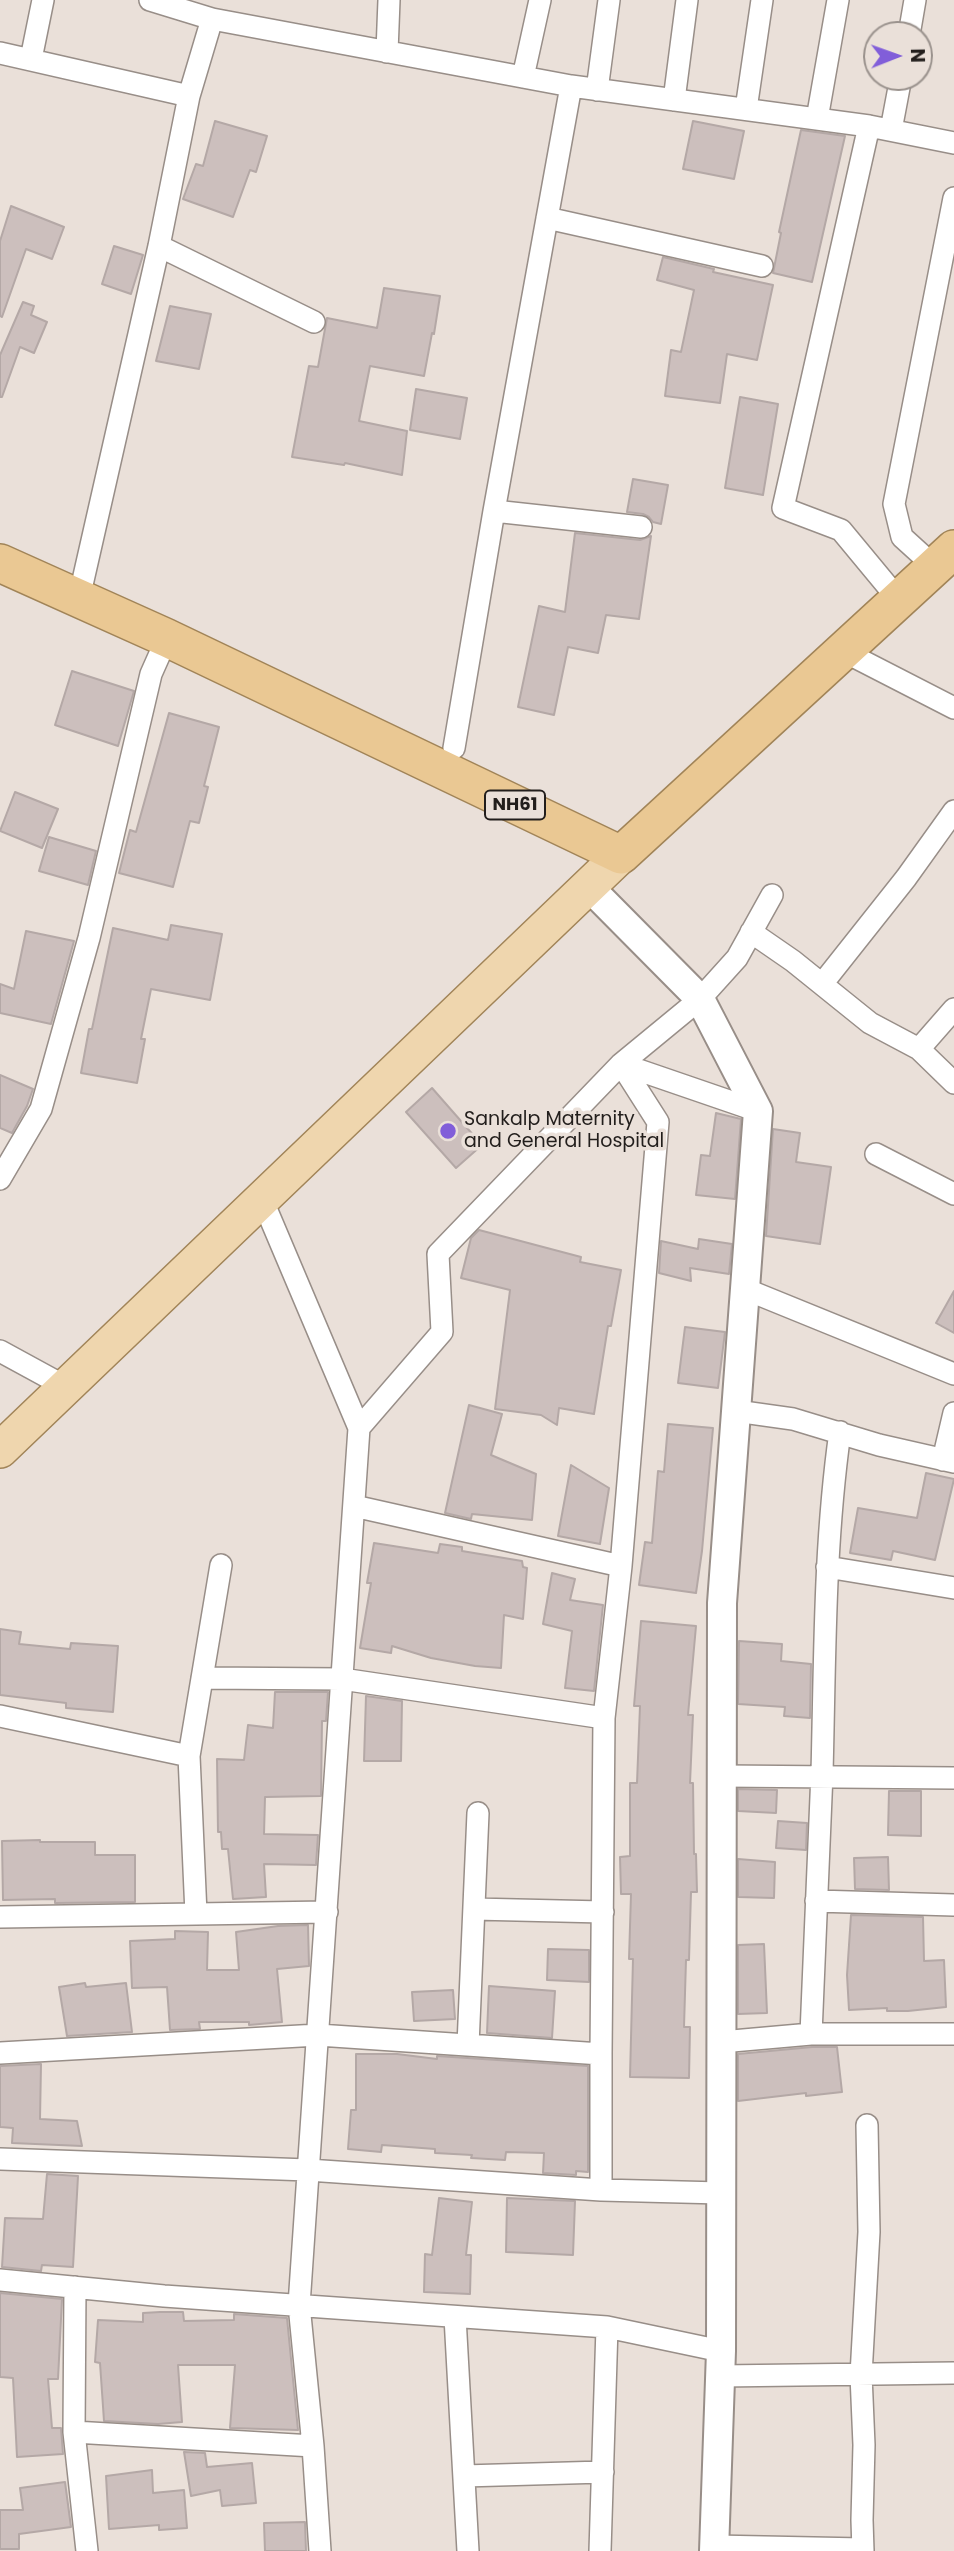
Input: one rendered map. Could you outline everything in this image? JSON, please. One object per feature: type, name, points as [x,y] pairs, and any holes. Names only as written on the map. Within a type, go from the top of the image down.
[{"type":"highway","points":[[621,855],[944,558]]},
{"type":"highway","name":"NH61","points":[[0,563],[167,638],[621,855]]},
{"type":"main road","points":[[0,1450],[621,855]]},
{"type":"street","points":[[30,59],[43,0]]},
{"type":"street","points":[[150,0],[212,19],[571,86],[869,125],[954,143]]},
{"type":"street","points":[[387,52],[389,0]]},
{"type":"street","points":[[523,77],[540,0]]},
{"type":"street","points":[[597,90],[609,0]]},
{"type":"street","points":[[674,100],[687,0]]},
{"type":"street","points":[[746,109],[762,0]]},
{"type":"street","points":[[817,118],[838,0]]},
{"type":"street","points":[[911,21],[915,0]]},
{"type":"street","points":[[79,598],[159,247],[190,96],[212,19]]},
{"type":"street","points":[[0,52],[190,96]]},
{"type":"street","points":[[454,748],[571,86]]},
{"type":"street","points":[[891,130],[898,91]]},
{"type":"street","points":[[869,125],[783,508],[841,530],[899,600]]},
{"type":"street","points":[[944,558],[902,537],[894,504],[954,198]]},
{"type":"street","points":[[547,218],[762,266]]},
{"type":"street","points":[[159,247],[314,322]]},
{"type":"street","points":[[494,511],[641,527]]},
{"type":"street","points":[[0,1179],[41,1108],[89,938],[151,674],[167,638]]},
{"type":"street","points":[[843,651],[954,708]]},
{"type":"street","points":[[822,984],[906,878],[954,811]]},
{"type":"street","points":[[588,886],[700,999],[758,1111],[722,1603],[721,2363],[714,2549],[863,2550],[864,2445],[861,2375],[869,2232],[867,2125]]},
{"type":"street","points":[[359,1428],[442,1332],[438,1254],[621,1064],[700,999],[737,958],[772,895]]},
{"type":"street","points":[[751,932],[870,1023],[919,1049],[954,1083]]},
{"type":"street","points":[[919,1049],[954,1009]]},
{"type":"street","points":[[621,1064],[758,1111]]},
{"type":"street","points":[[601,2190],[604,1718],[621,1566],[657,1122],[621,1064]]},
{"type":"street","points":[[876,1154],[954,1194]]},
{"type":"street","points":[[262,1199],[359,1428],[299,2305],[320,2551]]},
{"type":"street","points":[[745,1289],[954,1374]]},
{"type":"street","points":[[0,1351],[66,1387]]},
{"type":"street","points":[[736,1411],[793,1419],[879,1445],[948,1461],[954,1413]]},
{"type":"street","points":[[811,2034],[822,1775],[827,1567],[832,1492],[840,1432]]},
{"type":"street","points":[[354,1506],[621,1566]]},
{"type":"street","points":[[196,1914],[189,1756],[221,1565]]},
{"type":"street","points":[[827,1567],[954,1588]]},
{"type":"street","points":[[202,1678],[342,1679],[604,1718]]},
{"type":"street","points":[[0,1716],[189,1756]]},
{"type":"street","points":[[722,1776],[954,1778]]},
{"type":"street","points":[[468,2045],[478,1813]]},
{"type":"street","points":[[816,1901],[954,1905]]},
{"type":"street","points":[[474,1909],[603,1912]]},
{"type":"street","points":[[0,1917],[327,1912]]},
{"type":"street","points":[[721,2042],[811,2034],[954,2034]]},
{"type":"street","points":[[0,2053],[318,2035],[601,2054]]},
{"type":"street","points":[[0,2158],[308,2170],[601,2190],[721,2193]]},
{"type":"street","points":[[0,2280],[607,2327],[721,2363],[861,2375],[954,2373]]},
{"type":"street","points":[[75,2287],[74,2432],[87,2551]]},
{"type":"street","points":[[456,2316],[468,2551]]},
{"type":"street","points":[[600,2551],[607,2327]]},
{"type":"street","points":[[74,2432],[313,2446]]},
{"type":"street","points":[[464,2476],[603,2472]]},
{"type":"building","points":[[215,121],[267,136],[256,172],[250,170],[233,217],[183,199],[196,164],[203,166]]},
{"type":"building","points":[[693,121],[744,131],[734,179],[683,169]]},
{"type":"building","points":[[801,130],[845,136],[812,282],[773,273]]},
{"type":"building","points":[[11,206],[64,227],[52,259],[26,249],[2,317],[0,241]]},
{"type":"building","points":[[114,246],[143,255],[131,294],[102,284]]},
{"type":"building","points":[[663,257],[714,269],[713,272],[773,285],[757,360],[727,354],[720,403],[665,396],[671,350],[681,352],[694,290],[657,280]]},
{"type":"building","points":[[384,288],[440,296],[424,376],[370,366],[359,421],[407,431],[402,475],[345,463],[292,457],[309,366],[318,367],[327,318],[377,328]]},
{"type":"building","points":[[23,302],[34,306],[31,315],[47,322],[34,353],[20,347],[0,397],[0,355]]},
{"type":"building","points":[[170,306],[211,314],[199,369],[156,361]]},
{"type":"building","points":[[416,389],[467,398],[460,439],[410,430]]},
{"type":"building","points":[[740,397],[778,404],[763,495],[725,488]]},
{"type":"building","points":[[633,479],[668,485],[661,524],[653,522],[643,514],[627,512]]},
{"type":"building","points":[[575,533],[640,540],[651,536],[639,619],[606,615],[598,653],[568,647],[554,715],[518,707],[539,606],[565,612]]},
{"type":"building","points":[[72,671],[134,691],[118,746],[55,725]]},
{"type":"building","points":[[169,713],[219,727],[204,786],[208,787],[199,823],[190,821],[173,887],[119,873],[130,830],[136,832]]},
{"type":"building","points":[[15,792],[58,809],[42,848],[0,831]]},
{"type":"building","points":[[49,837],[96,851],[88,885],[39,871]]},
{"type":"building","points":[[171,925],[222,934],[210,1000],[151,989],[141,1039],[145,1039],[137,1083],[81,1073],[113,928],[168,940]]},
{"type":"building","points":[[26,931],[74,941],[51,1024],[0,1013],[0,984],[14,989]]},
{"type":"building","points":[[0,1075],[33,1089],[12,1133],[0,1128]]},
{"type":"building","points":[[432,1088],[482,1145],[456,1168],[406,1112]]},
{"type":"building","points":[[716,1113],[741,1119],[735,1199],[696,1195],[701,1155],[710,1156]]},
{"type":"building","points":[[773,1129],[800,1133],[796,1162],[831,1167],[820,1244],[766,1236]]},
{"type":"building","points":[[479,1230],[581,1257],[580,1262],[621,1270],[611,1326],[608,1326],[594,1414],[559,1408],[557,1425],[541,1415],[495,1409],[510,1290],[461,1278],[471,1238]]},
{"type":"building","points":[[699,1239],[732,1244],[729,1274],[690,1268],[691,1281],[659,1273],[661,1241],[698,1249]]},
{"type":"building","points":[[954,1291],[954,1333],[936,1323]]},
{"type":"building","points":[[685,1327],[725,1332],[718,1388],[678,1383]]},
{"type":"building","points":[[469,1405],[502,1414],[491,1455],[536,1474],[532,1520],[472,1514],[471,1519],[445,1513]]},
{"type":"building","points":[[668,1424],[713,1428],[696,1593],[639,1585],[645,1542],[652,1543],[658,1471],[664,1472]]},
{"type":"building","points":[[571,1465],[609,1488],[600,1544],[558,1536]]},
{"type":"building","points":[[926,1473],[954,1479],[935,1560],[893,1551],[891,1560],[850,1553],[858,1508],[917,1518]]},
{"type":"building","points":[[374,1543],[438,1553],[440,1544],[462,1547],[462,1551],[522,1561],[523,1567],[527,1568],[523,1619],[504,1615],[501,1668],[431,1658],[392,1646],[391,1653],[360,1648],[371,1583],[367,1583]]},
{"type":"building","points":[[552,1573],[575,1579],[570,1600],[603,1605],[594,1691],[565,1688],[572,1631],[543,1624]]},
{"type":"building","points":[[641,1621],[696,1626],[688,1715],[693,1715],[690,1783],[693,1783],[697,1892],[691,1892],[689,1960],[686,1960],[684,2027],[690,2027],[689,2078],[630,2077],[633,1959],[629,1959],[631,1894],[621,1894],[620,1857],[630,1856],[630,1783],[637,1783],[640,1706],[634,1706]]},
{"type":"building","points":[[0,1629],[21,1632],[19,1644],[70,1649],[71,1643],[118,1646],[113,1712],[66,1708],[66,1703],[0,1695]]},
{"type":"building","points":[[739,1641],[782,1644],[781,1661],[811,1664],[810,1718],[784,1716],[785,1707],[738,1704]]},
{"type":"building","points":[[275,1692],[328,1692],[326,1721],[322,1721],[321,1796],[265,1797],[264,1834],[318,1835],[316,1865],[264,1864],[266,1897],[233,1899],[228,1849],[222,1849],[221,1832],[218,1832],[217,1759],[244,1760],[248,1725],[273,1728]]},
{"type":"building","points":[[366,1696],[402,1701],[401,1761],[364,1761]]},
{"type":"building","points":[[738,1789],[777,1790],[776,1813],[738,1811]]},
{"type":"building","points":[[889,1791],[921,1791],[921,1836],[888,1835]]},
{"type":"building","points":[[778,1821],[807,1823],[806,1850],[776,1848]]},
{"type":"building","points":[[2,1841],[95,1842],[95,1855],[135,1855],[135,1902],[55,1903],[55,1899],[3,1900]]},
{"type":"building","points":[[888,1857],[889,1890],[855,1889],[854,1858]]},
{"type":"building","points":[[738,1859],[775,1862],[774,1898],[738,1897]]},
{"type":"building","points":[[851,1915],[923,1917],[924,1961],[944,1960],[946,2007],[908,2011],[887,2011],[887,2008],[849,2010],[847,1975]]},
{"type":"building","points":[[308,1925],[309,1966],[277,1969],[282,2022],[249,2025],[249,2022],[199,2022],[200,2029],[170,2030],[167,1987],[132,1988],[130,1941],[175,1939],[175,1931],[208,1932],[207,1970],[239,1970],[236,1932]]},
{"type":"building","points":[[764,1944],[767,2013],[738,2014],[738,1945]]},
{"type":"building","points":[[548,1949],[589,1950],[589,1982],[547,1980]]},
{"type":"building","points":[[85,1983],[86,1987],[126,1983],[132,2032],[67,2036],[59,1987]]},
{"type":"building","points":[[489,1986],[555,1991],[552,2038],[487,2033]]},
{"type":"building","points":[[453,1990],[455,2019],[414,2021],[412,1992]]},
{"type":"building","points":[[837,2047],[842,2092],[806,2096],[806,2093],[738,2101],[738,2054]]},
{"type":"building","points":[[356,2054],[397,2054],[437,2059],[437,2056],[588,2066],[588,2172],[576,2171],[576,2175],[543,2173],[544,2153],[506,2152],[505,2160],[435,2153],[435,2149],[382,2145],[381,2152],[348,2149],[351,2110],[356,2110]]},
{"type":"building","points":[[41,2064],[40,2119],[77,2121],[82,2146],[12,2143],[13,2128],[0,2127],[0,2066]]},
{"type":"building","points":[[47,2174],[78,2176],[73,2267],[42,2265],[41,2271],[2,2267],[5,2218],[43,2219]]},
{"type":"building","points":[[439,2198],[472,2202],[466,2255],[471,2255],[470,2294],[424,2292],[425,2254],[432,2255]]},
{"type":"building","points":[[507,2198],[575,2201],[573,2255],[506,2252]]},
{"type":"building","points":[[0,2293],[62,2299],[58,2379],[48,2379],[52,2428],[61,2428],[63,2454],[17,2457],[13,2378],[0,2377]]},
{"type":"building","points":[[183,2312],[184,2321],[234,2320],[234,2314],[287,2318],[298,2430],[230,2428],[235,2365],[178,2365],[182,2422],[158,2424],[104,2421],[100,2363],[95,2362],[98,2320],[143,2322],[143,2313]]},
{"type":"building","points":[[184,2452],[205,2453],[207,2467],[252,2463],[256,2503],[222,2506],[220,2490],[191,2496]]},
{"type":"building","points":[[152,2470],[153,2493],[184,2490],[187,2528],[159,2530],[159,2525],[109,2529],[106,2476]]},
{"type":"building","points":[[65,2482],[71,2527],[19,2534],[19,2549],[0,2549],[0,2510],[23,2510],[20,2488]]},
{"type":"building","points":[[305,2522],[306,2551],[265,2551],[264,2523]]},
{"type":"place","name":"Sankalp Maternity and General Hospital","points":[[448,1131]]}]
